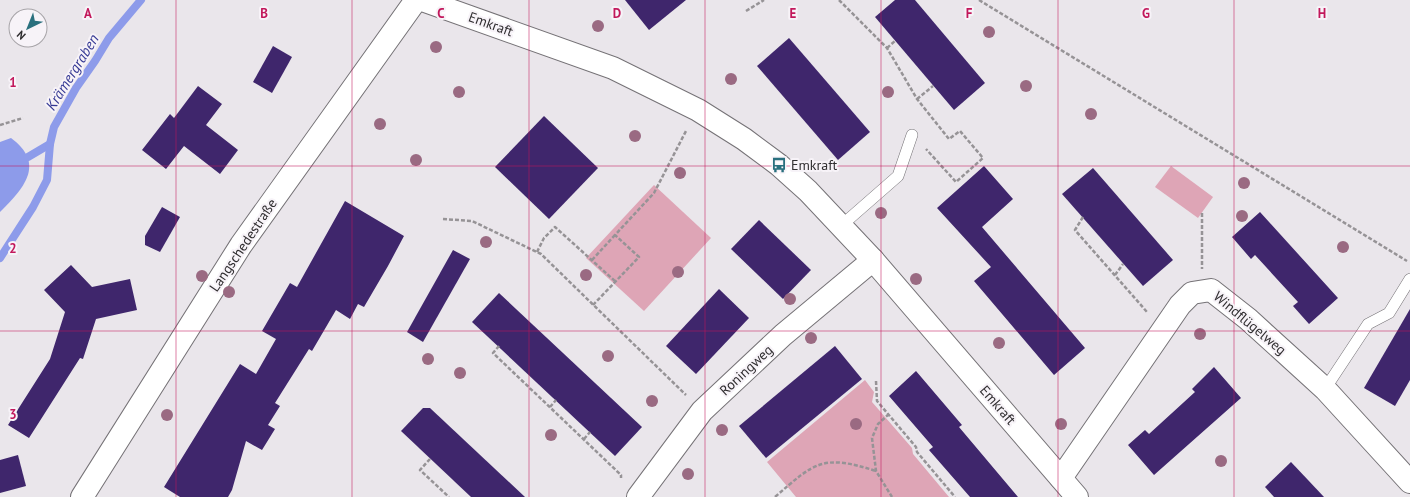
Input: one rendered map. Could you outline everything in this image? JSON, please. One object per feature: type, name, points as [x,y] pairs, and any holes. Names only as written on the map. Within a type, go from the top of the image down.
[{"type":"street","name":"Langschedestraße","points":[[82,497],[241,245],[416,0]]},
{"type":"street","name":"Emkraft","points":[[422,0],[613,68],[698,110],[744,139],[779,164],[842,225],[1077,497]]},
{"type":"street","name":"Roningweg","points":[[638,497],[702,411],[783,335],[873,260]]},
{"type":"street","name":"Windflügelweg","points":[[1061,478],[1180,305],[1192,293],[1211,290],[1325,389],[1410,482]]},
{"type":"lane","points":[[842,225],[898,176],[912,135]]},
{"type":"lane","points":[[1325,389],[1368,324],[1389,313],[1410,279]]},
{"type":"path","points":[[746,11],[764,0]]},
{"type":"path","points":[[839,0],[887,48],[917,99],[949,139],[960,131],[983,158],[956,182],[912,135]]},
{"type":"path","points":[[979,0],[1410,263]]},
{"type":"path","points":[[887,48],[895,41]]},
{"type":"path","points":[[917,99],[933,86]]},
{"type":"path","points":[[592,260],[654,193],[698,110]]},
{"type":"path","points":[[0,125],[23,118]]},
{"type":"path","points":[[1202,212],[1202,291]]},
{"type":"path","points":[[1083,218],[1075,230],[1163,330]]},
{"type":"path","points":[[443,219],[472,221],[541,254],[702,411]]},
{"type":"path","points":[[537,252],[544,238],[555,227],[616,282]]},
{"type":"path","points":[[593,305],[639,256],[615,234]]},
{"type":"path","points":[[1115,275],[1123,264]]},
{"type":"path","points":[[499,346],[492,353],[622,475],[621,480]]},
{"type":"path","points":[[876,381],[877,401],[955,497]]},
{"type":"path","points":[[550,407],[556,400]]},
{"type":"path","points":[[888,414],[878,424],[872,438],[876,471],[892,497]]},
{"type":"path","points":[[584,440],[590,432]]},
{"type":"path","points":[[430,459],[420,470],[449,497]]},
{"type":"path","points":[[775,497],[805,472],[824,463],[837,461],[851,463],[876,471]]},
{"type":"shaded area","points":[[1171,166],[1213,197],[1198,218],[1155,187]]},
{"type":"shaded area","points":[[654,185],[711,238],[644,311],[586,258]]},
{"type":"shaded area","points":[[865,380],[874,392],[872,402],[912,448],[913,454],[949,497],[796,497],[767,462]]},
{"type":"water","points":[[11,138],[22,148],[27,157],[29,167],[28,176],[17,194],[0,212],[0,142]]},
{"type":"building","points":[[625,0],[686,0],[649,30]]},
{"type":"building","points":[[895,0],[915,0],[985,83],[954,110],[875,17]]},
{"type":"building","points":[[789,38],[870,132],[838,160],[757,66]]},
{"type":"building","points":[[273,46],[292,57],[272,93],[253,82]]},
{"type":"building","points":[[198,86],[222,104],[206,125],[238,150],[220,174],[184,146],[166,169],[142,150],[170,114],[174,118]]},
{"type":"building","points":[[544,116],[598,168],[549,219],[495,167]]},
{"type":"building","points":[[984,166],[1013,199],[982,227],[1085,348],[1054,375],[974,281],[991,267],[937,208]]},
{"type":"building","points":[[1093,168],[1173,260],[1143,286],[1062,194]]},
{"type":"building","points":[[345,201],[404,236],[388,266],[364,307],[358,304],[350,319],[336,310],[312,351],[309,349],[275,403],[280,406],[268,425],[275,429],[262,450],[246,441],[232,490],[228,497],[180,497],[164,487],[240,364],[256,374],[276,339],[262,331],[290,283],[297,287]]},
{"type":"building","points":[[162,207],[180,217],[160,252],[145,245],[145,236]]},
{"type":"building","points":[[1260,212],[1338,298],[1309,324],[1293,306],[1298,302],[1255,255],[1251,259],[1232,237]]},
{"type":"building","points":[[759,220],[811,270],[783,299],[731,249]]},
{"type":"building","points":[[453,250],[470,259],[423,342],[407,332]]},
{"type":"building","points":[[71,265],[92,287],[130,279],[137,310],[96,319],[83,359],[80,358],[29,438],[8,425],[50,359],[65,312],[44,290]]},
{"type":"building","points":[[719,289],[749,318],[696,374],[666,346]]},
{"type":"building","points":[[499,293],[642,427],[615,456],[472,322]]},
{"type":"building","points":[[1410,309],[1410,380],[1395,406],[1364,388]]},
{"type":"building","points":[[835,346],[862,379],[766,458],[739,426]]},
{"type":"building","points":[[1214,367],[1241,398],[1154,475],[1128,445],[1145,430],[1149,434],[1195,392],[1192,389]]},
{"type":"building","points":[[916,371],[962,425],[959,427],[1018,497],[970,497],[929,450],[933,447],[889,396]]},
{"type":"building","points":[[423,408],[430,408],[525,497],[471,497],[401,431]]},
{"type":"building","points":[[18,455],[26,486],[0,493],[0,460]]},
{"type":"building","points":[[1291,462],[1324,497],[1274,497],[1265,487]]},
{"type":"waterway","name":"Krämergraben","points":[[28,157],[50,144],[54,127],[76,88],[109,38],[141,0]]},
{"type":"waterway","points":[[0,258],[33,207],[47,180],[50,144]]},
{"type":"place","name":"Emkraft","points":[[779,165]]}]
